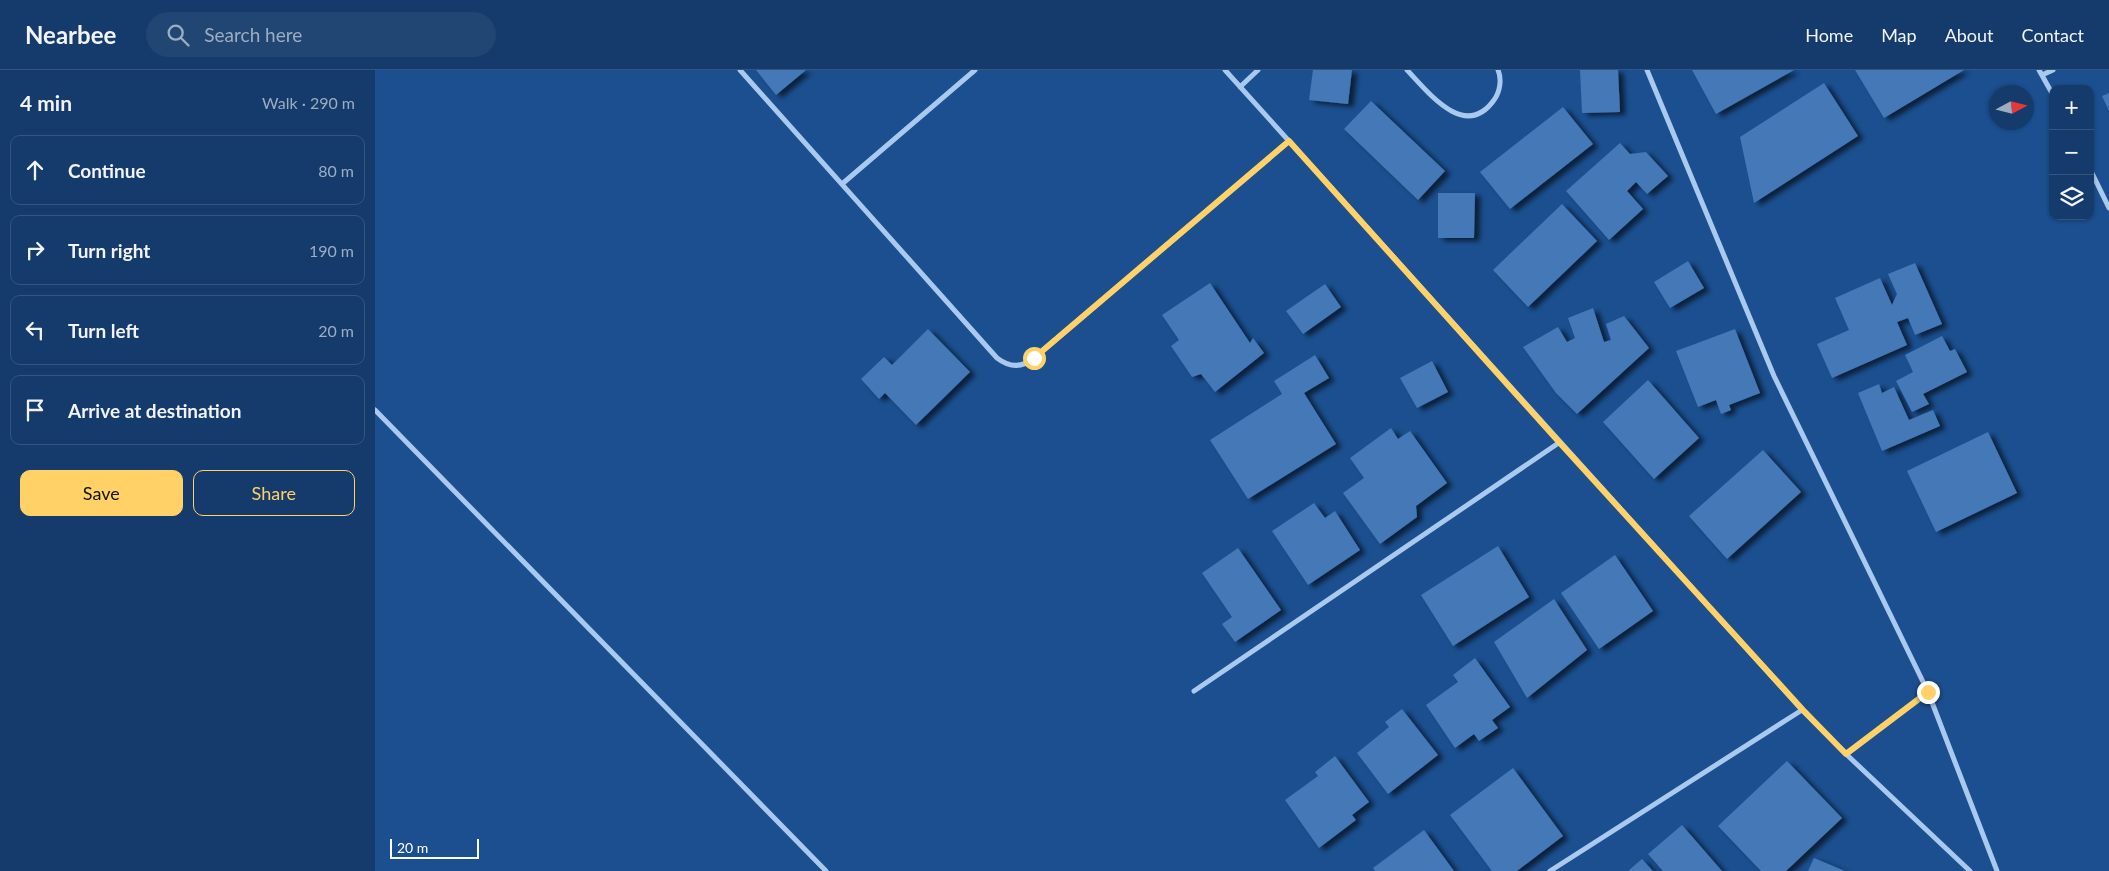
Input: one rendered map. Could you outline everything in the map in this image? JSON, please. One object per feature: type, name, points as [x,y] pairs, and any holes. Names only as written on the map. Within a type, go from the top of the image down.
[{"type":"street","points":[[740,70],[997,358],[1011,366],[1020,366],[1028,363],[1289,141]]},
{"type":"street","points":[[842,184],[975,70]]},
{"type":"street","points":[[1225,70],[1803,710],[1846,754],[1970,871]]},
{"type":"street","points":[[1240,87],[1258,70]]},
{"type":"street","points":[[1407,70],[1440,105],[1451,112],[1463,115],[1476,114],[1487,108],[1495,98],[1499,86],[1498,70]]},
{"type":"street","points":[[1647,70],[1774,376],[1928,692],[1997,871]]},
{"type":"street","points":[[2049,88],[2040,72],[2053,70]]},
{"type":"street","points":[[2093,175],[2109,208]]},
{"type":"street","points":[[375,410],[826,871]]},
{"type":"street","points":[[1194,691],[1559,442]]},
{"type":"street","points":[[1846,754],[1928,692]]},
{"type":"street","points":[[1550,871],[1803,710]]},
{"type":"building","points":[[756,70],[806,70],[776,95]]},
{"type":"building","points":[[1313,70],[1352,70],[1348,104],[1309,100]]},
{"type":"building","points":[[1580,70],[1618,70],[1620,112],[1582,113]]},
{"type":"building","points":[[1692,70],[1794,70],[1716,114]]},
{"type":"building","points":[[1855,70],[1964,70],[1884,118]]},
{"type":"building","points":[[1824,83],[1858,136],[1754,203],[1740,137]]},
{"type":"building","points":[[2109,93],[2109,111],[2102,96]]},
{"type":"building","points":[[1371,101],[1445,171],[1418,200],[1344,129]]},
{"type":"building","points":[[1563,107],[1593,144],[1510,209],[1480,172]]},
{"type":"building","points":[[1620,143],[1630,154],[1646,152],[1668,176],[1647,194],[1636,182],[1627,191],[1643,209],[1609,240],[1566,191]]},
{"type":"building","points":[[1438,193],[1475,193],[1474,238],[1438,238]]},
{"type":"building","points":[[1562,204],[1597,241],[1528,307],[1493,270]]},
{"type":"building","points":[[1688,261],[1704,288],[1670,308],[1654,282]]},
{"type":"building","points":[[1915,263],[1942,324],[1915,335],[1908,318],[1897,322],[1907,345],[1832,378],[1817,344],[1849,330],[1835,298],[1880,278],[1892,305],[1897,294],[1888,274]]},
{"type":"building","points":[[1210,283],[1250,343],[1253,338],[1264,353],[1215,392],[1201,374],[1192,377],[1171,346],[1179,340],[1162,315]]},
{"type":"building","points":[[1325,284],[1341,307],[1303,334],[1286,311]]},
{"type":"building","points":[[1593,308],[1604,342],[1611,340],[1606,324],[1624,316],[1649,348],[1577,414],[1556,393],[1523,347],[1558,327],[1567,342],[1575,338],[1568,318]]},
{"type":"building","points":[[928,329],[970,372],[916,425],[885,393],[879,399],[861,379],[884,357],[892,365]]},
{"type":"building","points":[[1735,329],[1760,393],[1729,405],[1731,410],[1721,414],[1716,400],[1698,407],[1676,351]]},
{"type":"building","points":[[1942,336],[1950,351],[1955,349],[1967,372],[1923,394],[1929,404],[1912,412],[1896,381],[1913,372],[1905,355]]},
{"type":"building","points":[[1315,355],[1329,378],[1304,393],[1336,444],[1248,499],[1210,440],[1282,394],[1274,381]]},
{"type":"building","points":[[1432,361],[1448,392],[1417,408],[1400,378]]},
{"type":"building","points":[[1648,380],[1699,438],[1654,479],[1603,422]]},
{"type":"building","points":[[1879,384],[1882,393],[1894,387],[1909,420],[1933,410],[1940,426],[1882,451],[1858,393]]},
{"type":"building","points":[[1391,428],[1398,439],[1410,431],[1447,483],[1416,506],[1417,517],[1380,544],[1343,493],[1364,478],[1350,458]]},
{"type":"building","points":[[1988,432],[2017,493],[1936,532],[1907,471]]},
{"type":"building","points":[[1763,450],[1801,492],[1727,559],[1689,516]]},
{"type":"building","points":[[1314,503],[1325,518],[1335,511],[1360,550],[1308,585],[1272,531]]},
{"type":"building","points":[[1498,546],[1529,597],[1453,646],[1421,595]]},
{"type":"building","points":[[1238,548],[1281,610],[1235,642],[1222,624],[1232,617],[1202,573]]},
{"type":"building","points":[[1615,555],[1653,611],[1599,649],[1561,593]]},
{"type":"building","points":[[1554,599],[1587,650],[1527,698],[1494,642]]},
{"type":"building","points":[[1475,658],[1510,707],[1492,720],[1498,728],[1479,741],[1474,734],[1455,748],[1426,705],[1458,682],[1453,675]]},
{"type":"building","points":[[1402,709],[1438,755],[1388,794],[1357,753],[1389,727],[1385,722]]},
{"type":"building","points":[[1335,756],[1369,802],[1352,815],[1356,820],[1319,848],[1285,800],[1318,776],[1315,772]]},
{"type":"building","points":[[1787,761],[1842,818],[1786,871],[1761,871],[1718,826]]},
{"type":"building","points":[[1513,768],[1563,836],[1517,871],[1492,871],[1450,815]]},
{"type":"building","points":[[1682,825],[1722,871],[1663,871],[1648,854]]},
{"type":"building","points":[[1424,830],[1454,871],[1375,871],[1373,868]]},
{"type":"building","points":[[1814,858],[1845,871],[1808,871]]},
{"type":"building","points":[[1642,859],[1653,871],[1628,871]]},
{"type":"route","points":[[1034,358],[1289,141],[1559,442],[1803,710],[1846,754],[1928,692]]}]
